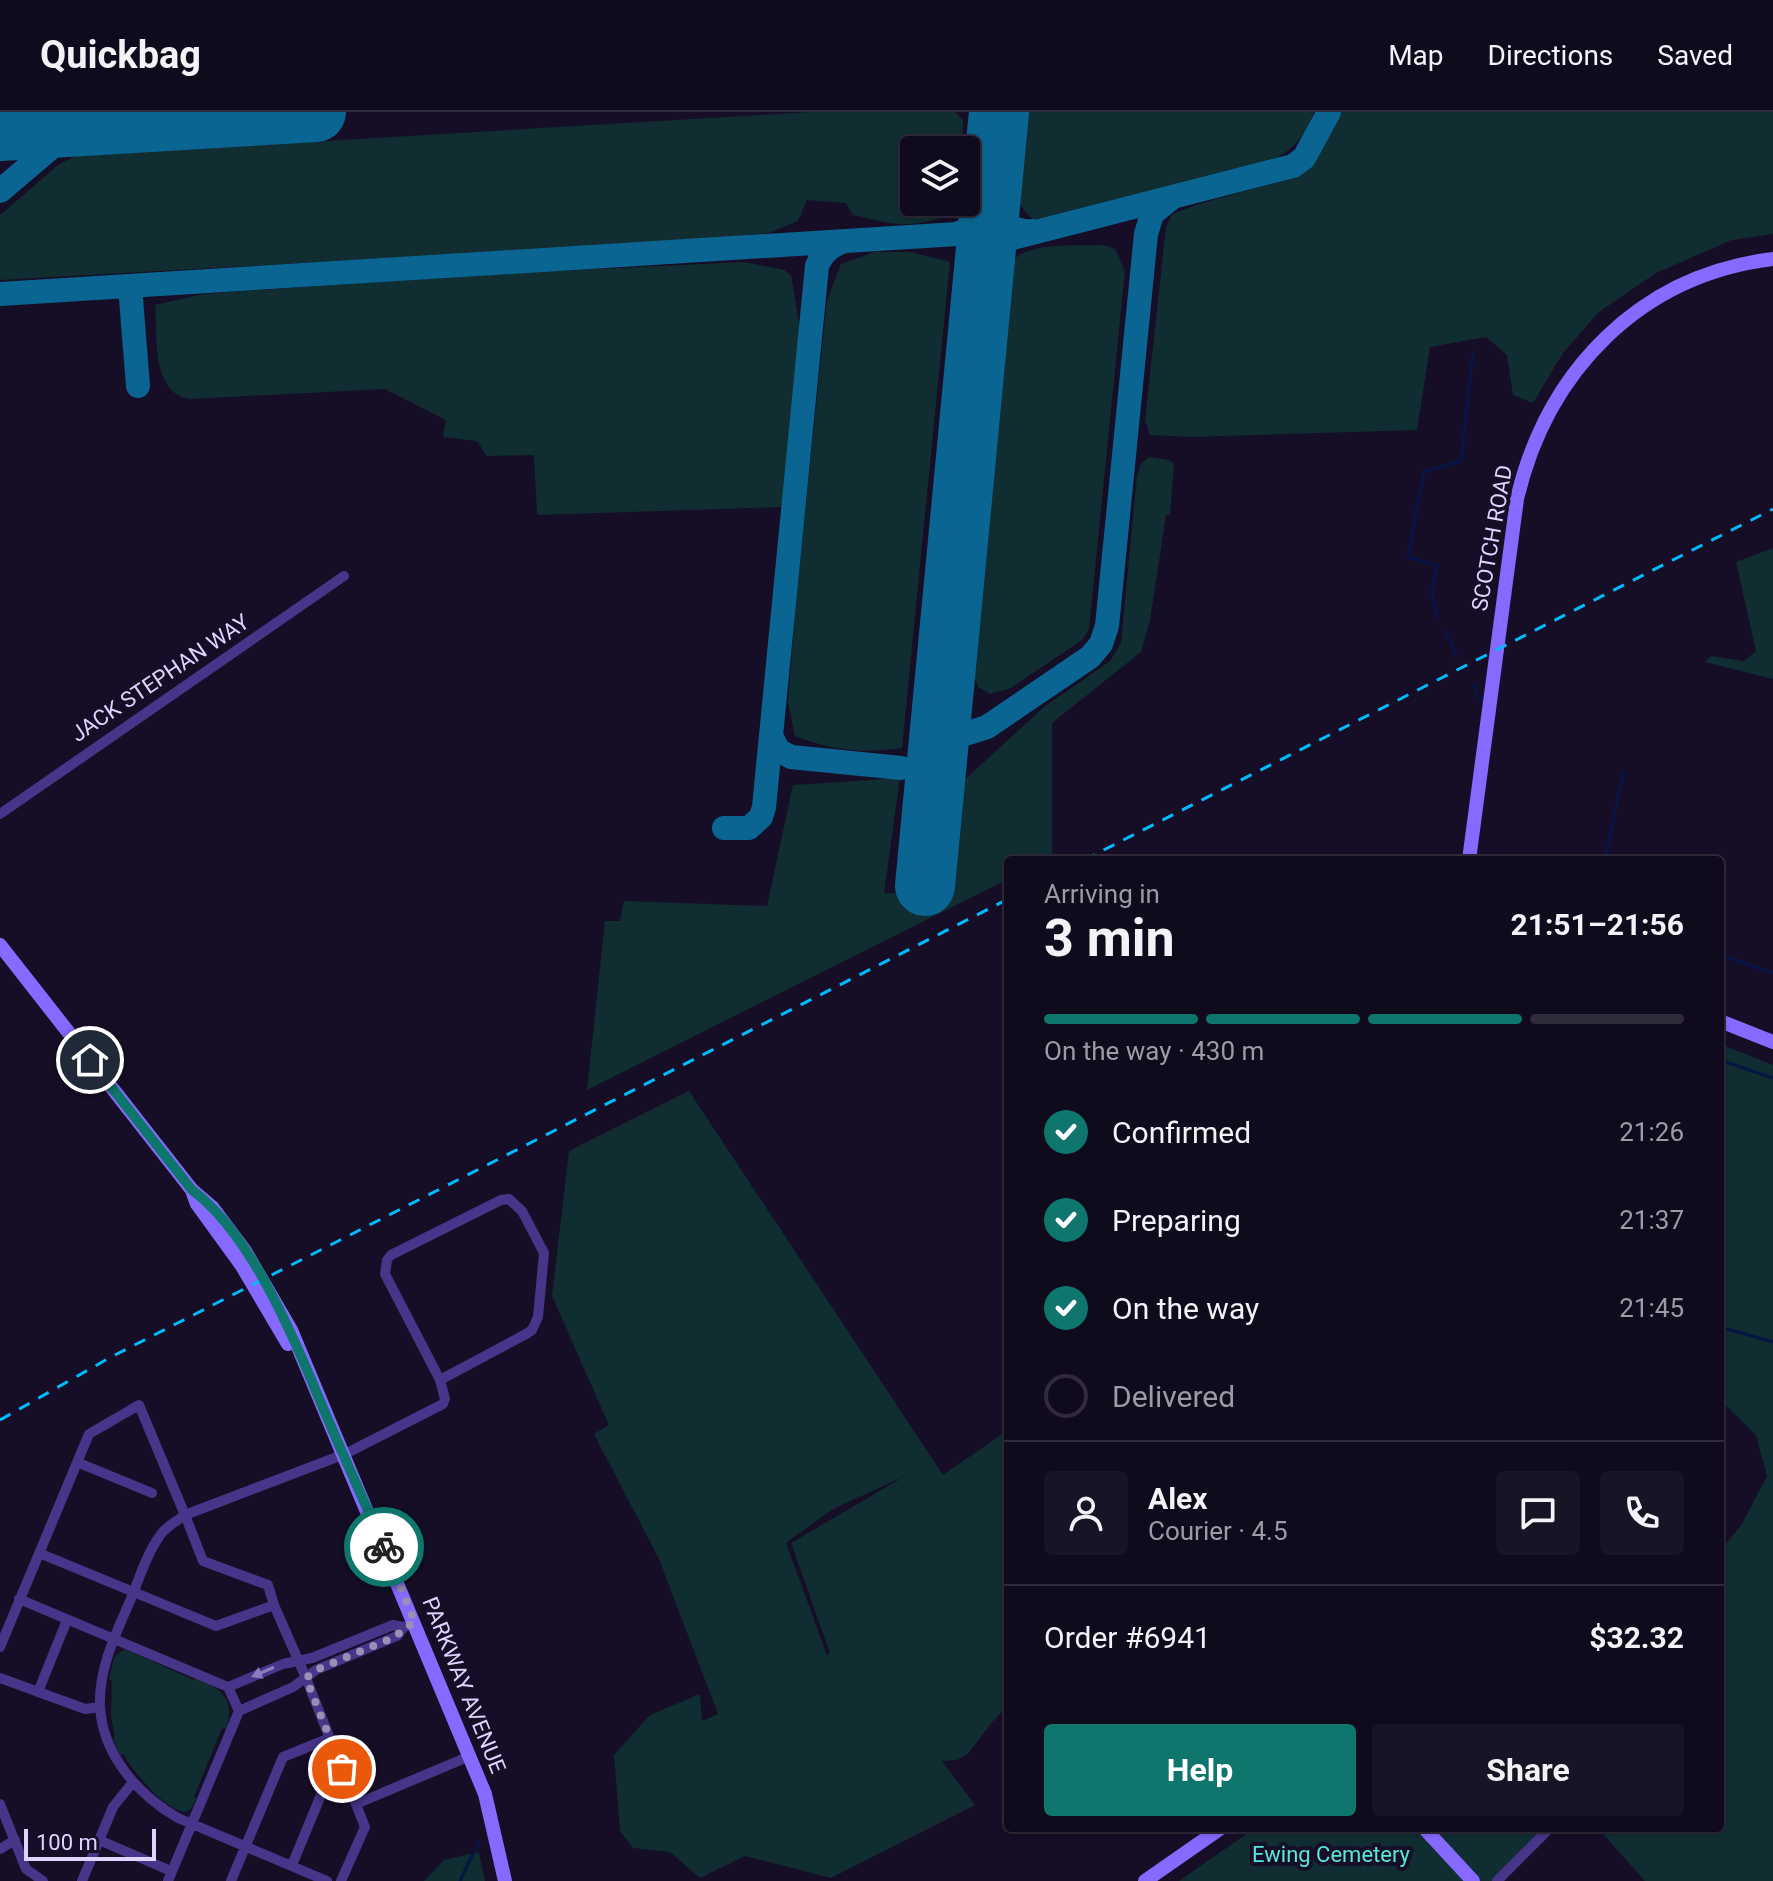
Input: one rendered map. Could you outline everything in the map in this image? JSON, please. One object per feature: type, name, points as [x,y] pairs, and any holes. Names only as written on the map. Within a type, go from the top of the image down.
[{"type":"main road","name":"SCOTCH ROAD","points":[[1470,856],[1517,499],[1541,425],[1567,381],[1583,361],[1640,309],[1709,274],[1773,259]]},
{"type":"main road","name":"PARKWAY AVENUE","points":[[0,945],[192,1190],[212,1207],[260,1274],[291,1330],[345,1454],[410,1625],[485,1794],[505,1881]]},
{"type":"main road","points":[[1724,1023],[1773,1042]]},
{"type":"main road","points":[[1145,1881],[1215,1832]]},
{"type":"main road","points":[[1428,1832],[1473,1881]]},
{"type":"street","name":"JACK STEPHAN WAY","points":[[0,814],[344,576]]},
{"type":"street","points":[[327,1881],[192,1824],[158,1806],[133,1782],[114,1754],[100,1707],[103,1675],[114,1638],[162,1532],[185,1515],[345,1454],[443,1404],[445,1399],[440,1380],[385,1274],[387,1260],[391,1255],[501,1200],[509,1199],[522,1211],[544,1253],[536,1323],[526,1334],[440,1380]]},
{"type":"street","points":[[0,1647],[89,1434],[139,1405],[203,1561],[268,1585],[365,1827],[341,1881]]},
{"type":"street","points":[[79,1463],[152,1493]]},
{"type":"street","points":[[39,1553],[216,1626],[274,1605]]},
{"type":"street","points":[[19,1599],[228,1687],[239,1711]]},
{"type":"street","points":[[38,1692],[67,1620]]},
{"type":"street","points":[[228,1687],[393,1625],[410,1625]]},
{"type":"street","points":[[99,1840],[170,1876],[239,1711],[293,1687],[316,1670],[397,1636],[410,1625]]},
{"type":"street","points":[[0,1678],[85,1709],[100,1707]]},
{"type":"street","points":[[231,1881],[283,1757],[330,1738]]},
{"type":"street","points":[[356,1804],[470,1756]]},
{"type":"street","points":[[292,1865],[328,1778],[342,1769]]},
{"type":"street","points":[[82,1881],[113,1807],[133,1782]]},
{"type":"street","points":[[0,1804],[26,1869],[43,1881]]},
{"type":"street","points":[[1497,1881],[1546,1832]]},
{"type":"street","points":[[0,1849],[15,1840]]},
{"type":"green space","points":[[811,112],[955,112],[963,120],[962,136],[900,136],[900,216],[946,216],[915,224],[853,215],[846,203],[807,200],[798,221],[769,233],[688,241],[0,280],[0,215],[58,165],[75,156]]},
{"type":"green space","points":[[1026,112],[1314,112],[1295,144],[1263,164],[1033,220],[1017,202]]},
{"type":"green space","points":[[1342,112],[1773,112],[1773,234],[1732,240],[1656,273],[1599,312],[1563,353],[1533,403],[1513,395],[1507,355],[1486,337],[1430,347],[1417,430],[1191,437],[1150,435],[1145,420],[1166,227],[1172,214],[1309,170]]},
{"type":"green space","points":[[1104,245],[1115,249],[1125,271],[1089,629],[1082,640],[1011,688],[990,694],[978,687],[972,671],[1012,262],[1019,255],[1041,248]]},
{"type":"green space","points":[[875,252],[911,252],[950,262],[902,748],[860,751],[822,745],[795,736],[788,702],[827,300],[841,264]]},
{"type":"green space","points":[[745,262],[784,270],[791,275],[800,328],[783,507],[537,515],[534,455],[487,456],[477,441],[443,437],[446,420],[385,389],[190,399],[168,386],[159,361],[155,305],[203,294],[491,274]]},
{"type":"green space","points":[[1149,457],[1169,460],[1174,464],[1170,515],[1166,515],[1150,620],[1141,652],[1052,723],[1052,856],[1004,856],[1004,881],[587,1090],[605,921],[620,921],[624,901],[767,906],[793,785],[900,778],[884,893],[951,895],[960,784],[1044,707],[1110,661],[1121,643],[1137,475],[1141,464]]},
{"type":"green space","points":[[1773,548],[1773,679],[1705,662],[1711,656],[1744,661],[1756,651],[1736,562]]},
{"type":"green space","points":[[1724,1046],[1773,1065],[1773,1881],[1645,1881],[1602,1832],[1724,1832],[1724,1546],[1742,1524],[1767,1476],[1756,1435],[1724,1404]]},
{"type":"green space","points":[[689,1091],[943,1475],[1004,1433],[1004,1710],[968,1754],[957,1760],[942,1761],[975,1805],[831,1878],[745,1856],[700,1878],[670,1852],[633,1848],[620,1831],[614,1755],[650,1715],[700,1694],[702,1721],[718,1714],[659,1559],[594,1434],[609,1425],[552,1296],[569,1151]],"holes":[[[905,1476],[791,1543],[830,1653],[827,1655],[786,1543],[831,1510]]]},
{"type":"green space","points":[[125,1649],[194,1680],[197,1678],[206,1682],[219,1691],[228,1703],[226,1729],[222,1728],[194,1797],[196,1799],[191,1809],[185,1812],[168,1805],[151,1789],[123,1754],[120,1755],[113,1738],[112,1681],[109,1679],[114,1657]]},
{"type":"green space","name":"Ewing Cemetery","points":[[1249,1832],[1546,1832],[1497,1881],[1179,1881]]},
{"type":"green space","points":[[479,1852],[485,1881],[424,1881],[444,1860]]},
{"type":"waterway","points":[[1438,617],[1432,594],[1437,565],[1408,557],[1424,472],[1461,461],[1473,353]]},
{"type":"waterway","points":[[1445,631],[1457,656]]},
{"type":"waterway","points":[[1473,685],[1481,700]]},
{"type":"waterway","points":[[1606,856],[1623,773]]},
{"type":"waterway","points":[[1724,956],[1773,973]]},
{"type":"waterway","points":[[1724,1061],[1773,1078]]},
{"type":"waterway","points":[[1724,1328],[1773,1342]]},
{"type":"waterway","points":[[460,1881],[479,1841]]},
{"type":"taxiway","points":[[0,191],[93,112]]},
{"type":"taxiway","points":[[243,112],[257,116]]},
{"type":"taxiway","points":[[983,281],[990,254],[1013,238],[1293,166],[1304,158],[1329,112]]},
{"type":"taxiway","points":[[992,186],[994,204],[1002,219],[1015,228],[1033,231]]},
{"type":"taxiway","points":[[965,734],[987,727],[1090,657],[1101,644],[1107,626],[1146,234],[1152,214],[1173,197]]},
{"type":"taxiway","points":[[0,294],[957,234],[975,226],[990,207]]},
{"type":"taxiway","points":[[724,828],[749,828],[761,817],[764,807],[817,266],[827,251],[842,242]]},
{"type":"taxiway","points":[[130,286],[138,386]]},
{"type":"taxiway","points":[[771,735],[778,750],[791,757],[901,768]]},
{"type":"runway","points":[[0,131],[316,112]]},
{"type":"runway","points":[[925,886],[999,112]]},
{"type":"railway","points":[[1092,856],[1773,509]]},
{"type":"railway","points":[[0,1420],[111,1357],[1004,901]]},
{"type":"way so far","points":[[342,1769],[306,1678],[316,1670],[397,1636],[404,1627],[415,1623],[384,1547]]},
{"type":"route","points":[[90,1060],[192,1190],[212,1207],[260,1274],[298,1344],[384,1547]]}]
